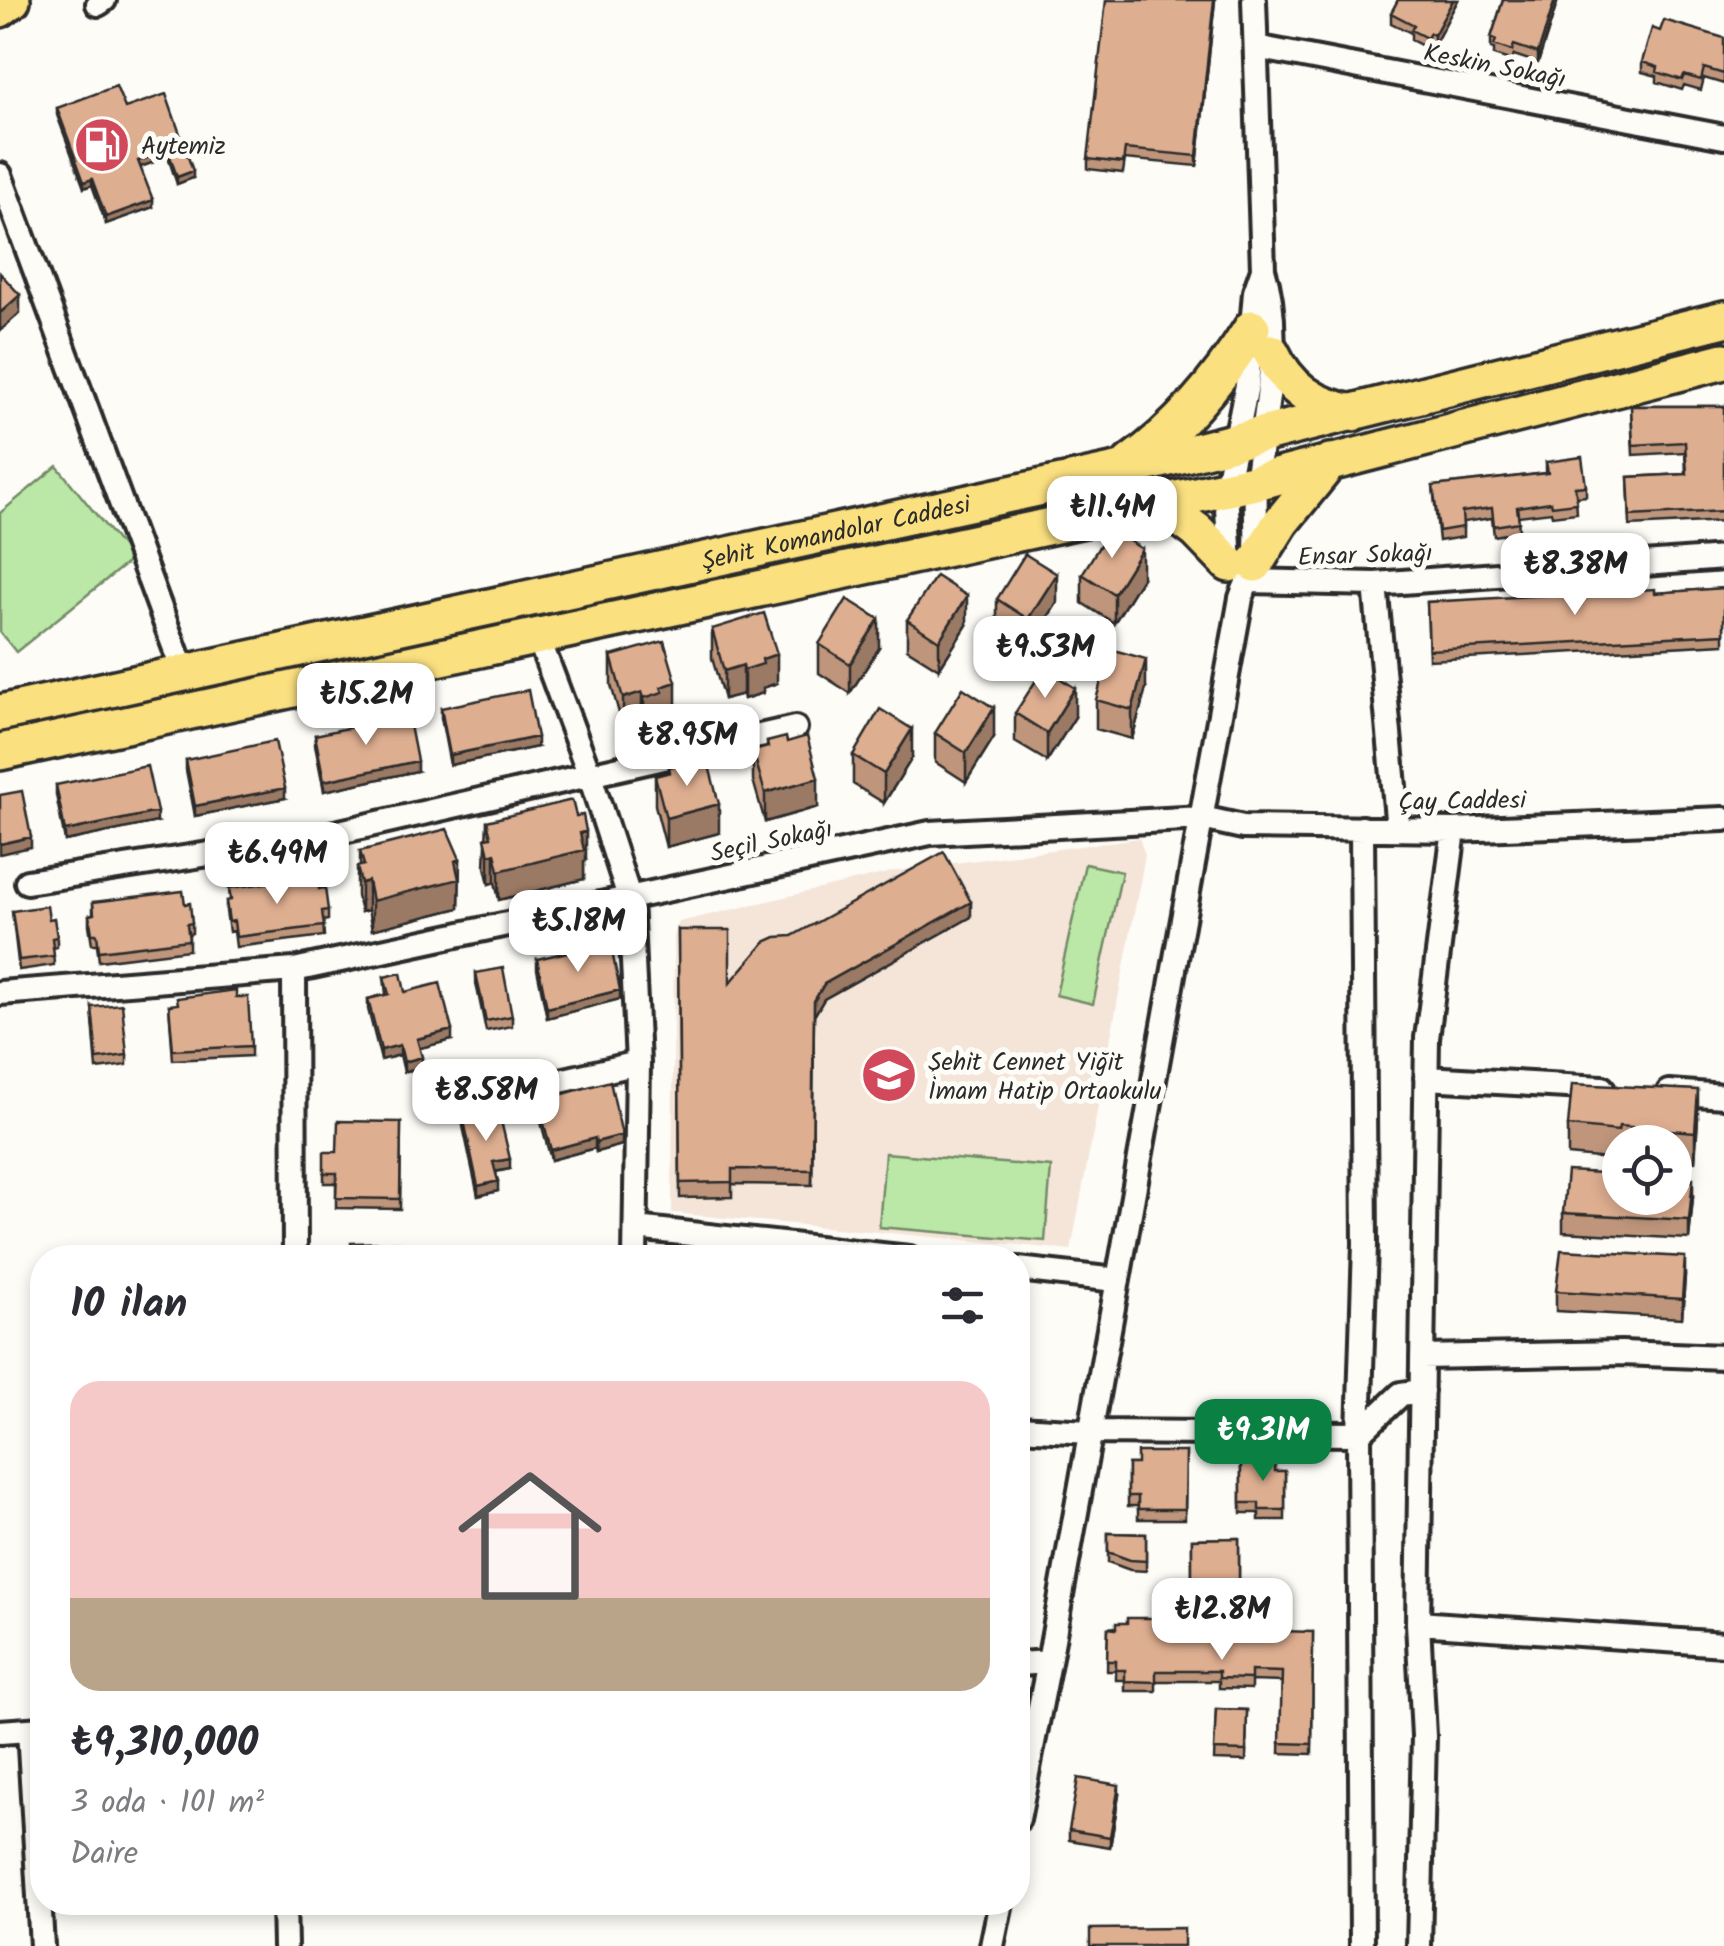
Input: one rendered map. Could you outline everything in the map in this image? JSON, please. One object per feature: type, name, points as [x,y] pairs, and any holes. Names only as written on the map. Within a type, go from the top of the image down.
[{"type":"main road","points":[[0,9],[12,0]]},
{"type":"main road","name":"Şehit Komandolar Caddesi","points":[[0,714],[1121,470],[1724,319]]},
{"type":"main road","points":[[1121,470],[1191,410],[1233,358],[1262,340],[1298,392],[1324,406],[1354,413]]},
{"type":"main road","name":"Şehit Komandolar Caddesi","points":[[0,752],[1241,485],[1724,361]]},
{"type":"main road","points":[[1158,502],[1197,532],[1243,577],[1330,462]]},
{"type":"street","points":[[1030,1758],[1243,577],[1241,485],[1250,440],[1270,392],[1255,292],[1262,268],[1254,0]]},
{"type":"street","name":"Keskin Sokağı","points":[[1256,47],[1724,136]]},
{"type":"street","points":[[0,176],[184,673]]},
{"type":"street","name":"Ensar Sokağı","points":[[1243,577],[1375,584],[1724,558]]},
{"type":"street","points":[[1375,584],[1398,828]]},
{"type":"street","points":[[537,634],[589,773],[630,900],[638,1063],[636,1245]]},
{"type":"street","points":[[28,882],[313,838],[795,728]]},
{"type":"street","name":"Çay Caddesi","points":[[1202,818],[1243,827],[1454,830],[1724,819]]},
{"type":"street","name":"Seçil Sokağı","points":[[0,993],[294,970],[930,834],[1202,818]]},
{"type":"street","points":[[1362,828],[1362,1946]]},
{"type":"street","points":[[1418,1946],[1424,1736],[1418,1623],[1427,1038],[1454,830]]},
{"type":"street","points":[[294,970],[295,1245]]},
{"type":"street","points":[[448,1107],[638,1063]]},
{"type":"street","points":[[1426,1078],[1724,1096]]},
{"type":"street","points":[[636,1228],[791,1245]]},
{"type":"street","points":[[1030,1270],[1116,1280]]},
{"type":"street","points":[[1422,1357],[1621,1353],[1724,1357]]},
{"type":"street","points":[[1030,1429],[1360,1434],[1401,1394],[1422,1391]]},
{"type":"street","points":[[1418,1623],[1724,1644]]},
{"type":"street","points":[[1030,1663],[1049,1662]]},
{"type":"street","points":[[0,1732],[30,1730]]},
{"type":"street","points":[[37,1915],[37,1945]]},
{"type":"street","points":[[284,1915],[285,1946]]},
{"type":"street","points":[[992,1946],[998,1915]]},
{"type":"shaded area","name":"Şehit Cennet Yiğit İmam Hatip Ortaokulu","points":[[1139,838],[1145,855],[1071,1250],[672,1213],[674,936],[679,922],[896,871]]},
{"type":"green space","points":[[57,466],[132,559],[16,652],[0,632],[0,513]]},
{"type":"green space","points":[[1085,864],[1122,872],[1093,1004],[1056,995]]},
{"type":"green space","points":[[885,1153],[1051,1167],[1045,1241],[879,1227]]},
{"type":"building","points":[[1106,0],[1214,0],[1197,156],[1125,149],[1123,163],[1088,159]]},
{"type":"building","points":[[1398,0],[1453,0],[1434,35],[1430,33],[1427,38],[1411,30],[1414,25],[1391,13]]},
{"type":"building","points":[[1503,0],[1555,0],[1538,53],[1514,45],[1512,51],[1494,45],[1496,40],[1491,38]]},
{"type":"building","points":[[1664,20],[1724,38],[1724,74],[1704,68],[1701,80],[1684,75],[1682,80],[1642,62],[1652,28],[1660,31]]},
{"type":"building","points":[[116,86],[125,108],[166,94],[193,171],[177,177],[168,150],[138,161],[153,200],[106,217],[92,179],[84,182],[57,108]]},
{"type":"building","points":[[0,273],[20,295],[0,313]]},
{"type":"building","points":[[1631,406],[1724,406],[1724,511],[1630,516],[1628,477],[1687,474],[1685,442],[1633,445]]},
{"type":"building","points":[[1582,457],[1586,486],[1575,487],[1577,503],[1517,507],[1519,522],[1494,526],[1492,508],[1462,512],[1463,527],[1439,531],[1433,486],[1548,473],[1546,462]]},
{"type":"building","points":[[1110,529],[1142,549],[1114,594],[1082,574]]},
{"type":"building","points":[[1025,554],[1057,574],[1028,619],[997,599]]},
{"type":"building","points":[[936,576],[967,596],[939,641],[907,620]]},
{"type":"building","points":[[1724,588],[1724,634],[1429,650],[1427,602]]},
{"type":"building","points":[[847,599],[879,619],[850,664],[819,644]]},
{"type":"building","points":[[764,613],[777,654],[762,659],[763,664],[724,671],[712,629]]},
{"type":"building","points":[[664,641],[676,682],[661,687],[663,692],[644,698],[642,692],[623,698],[611,656]]},
{"type":"building","points":[[1110,649],[1146,659],[1132,710],[1096,700]]},
{"type":"building","points":[[1044,668],[1075,688],[1047,733],[1015,713]]},
{"type":"building","points":[[963,688],[994,708],[966,753],[935,733]]},
{"type":"building","points":[[528,690],[537,737],[450,755],[441,708]]},
{"type":"building","points":[[880,709],[912,729],[884,774],[853,755]]},
{"type":"building","points":[[408,715],[417,761],[324,781],[315,735]]},
{"type":"building","points":[[807,736],[818,778],[765,793],[753,751],[768,747],[767,742]]},
{"type":"building","points":[[275,741],[285,788],[195,806],[186,760]]},
{"type":"building","points":[[687,762],[689,767],[708,762],[719,804],[666,818],[655,776]]},
{"type":"building","points":[[147,766],[157,812],[65,831],[56,785]]},
{"type":"building","points":[[22,791],[31,837],[0,844],[0,795]]},
{"type":"building","points":[[572,800],[576,816],[583,815],[586,831],[580,833],[584,850],[499,871],[495,853],[489,855],[485,838],[491,837],[487,821]]},
{"type":"building","points":[[447,829],[460,859],[455,861],[459,879],[372,901],[368,881],[361,883],[357,867],[364,865],[360,851]]},
{"type":"building","points":[[944,852],[971,902],[824,984],[814,1001],[812,1170],[732,1169],[732,1182],[680,1183],[678,930],[730,930],[730,983],[765,942],[792,936]]},
{"type":"building","points":[[318,876],[319,889],[325,888],[328,910],[322,911],[324,926],[236,937],[226,901],[231,900],[229,888]]},
{"type":"building","points":[[183,891],[185,904],[190,903],[189,940],[99,951],[89,915],[94,914],[93,902]]},
{"type":"building","points":[[47,906],[57,937],[52,938],[54,956],[19,960],[12,911]]},
{"type":"building","points":[[610,942],[620,990],[547,1008],[537,959]]},
{"type":"building","points":[[503,968],[512,1016],[486,1021],[476,973]]},
{"type":"building","points":[[401,973],[405,992],[440,983],[452,1030],[417,1039],[422,1057],[404,1062],[400,1045],[381,1050],[368,999],[389,994],[384,977]]},
{"type":"building","points":[[236,990],[236,997],[248,997],[251,1046],[173,1050],[169,1005],[178,1004],[177,998]]},
{"type":"building","points":[[122,1004],[127,1055],[97,1059],[92,1007]]},
{"type":"building","points":[[610,1081],[622,1135],[551,1150],[538,1101]]},
{"type":"building","points":[[1572,1084],[1698,1090],[1695,1132],[1692,1125],[1602,1125],[1602,1129],[1568,1126]]},
{"type":"building","points":[[498,1108],[510,1159],[493,1162],[498,1181],[478,1186],[463,1116]]},
{"type":"building","points":[[338,1121],[401,1122],[400,1199],[336,1198],[337,1173],[324,1173],[324,1152],[337,1152]]},
{"type":"building","points":[[1567,1171],[1602,1173],[1602,1215],[1689,1215],[1689,1220],[1563,1213]]},
{"type":"building","points":[[399,1242],[399,1245],[351,1245]]},
{"type":"building","points":[[1561,1250],[1685,1257],[1682,1299],[1556,1291]]},
{"type":"building","points":[[1137,1452],[1186,1452],[1185,1509],[1138,1509],[1138,1496],[1128,1496],[1128,1464],[1137,1464]]},
{"type":"building","points":[[1241,1458],[1275,1458],[1275,1471],[1285,1471],[1285,1510],[1259,1510],[1259,1503],[1241,1503]]},
{"type":"building","points":[[1108,1533],[1146,1534],[1146,1561],[1108,1552]]},
{"type":"building","points":[[1239,1538],[1239,1603],[1202,1603],[1202,1592],[1192,1593],[1192,1539]]},
{"type":"building","points":[[1127,1618],[1194,1624],[1193,1637],[1281,1638],[1281,1631],[1313,1632],[1312,1744],[1280,1743],[1282,1672],[1251,1671],[1251,1679],[1219,1678],[1219,1671],[1156,1671],[1156,1682],[1125,1681],[1125,1670],[1116,1670],[1116,1661],[1107,1661],[1108,1628],[1116,1629],[1116,1623],[1127,1623]]},
{"type":"building","points":[[1216,1709],[1247,1710],[1246,1751],[1214,1750]]},
{"type":"building","points":[[1078,1778],[1119,1785],[1110,1837],[1069,1830]]},
{"type":"building","points":[[1184,1928],[1184,1946],[1090,1946],[1090,1929]]},
{"type":"place","name":"Aytemiz","points":[[102,145]]},
{"type":"place","name":"Şehit Cennet Yiğit İmam Hatip Ortaokulu","points":[[889,1075]]}]
